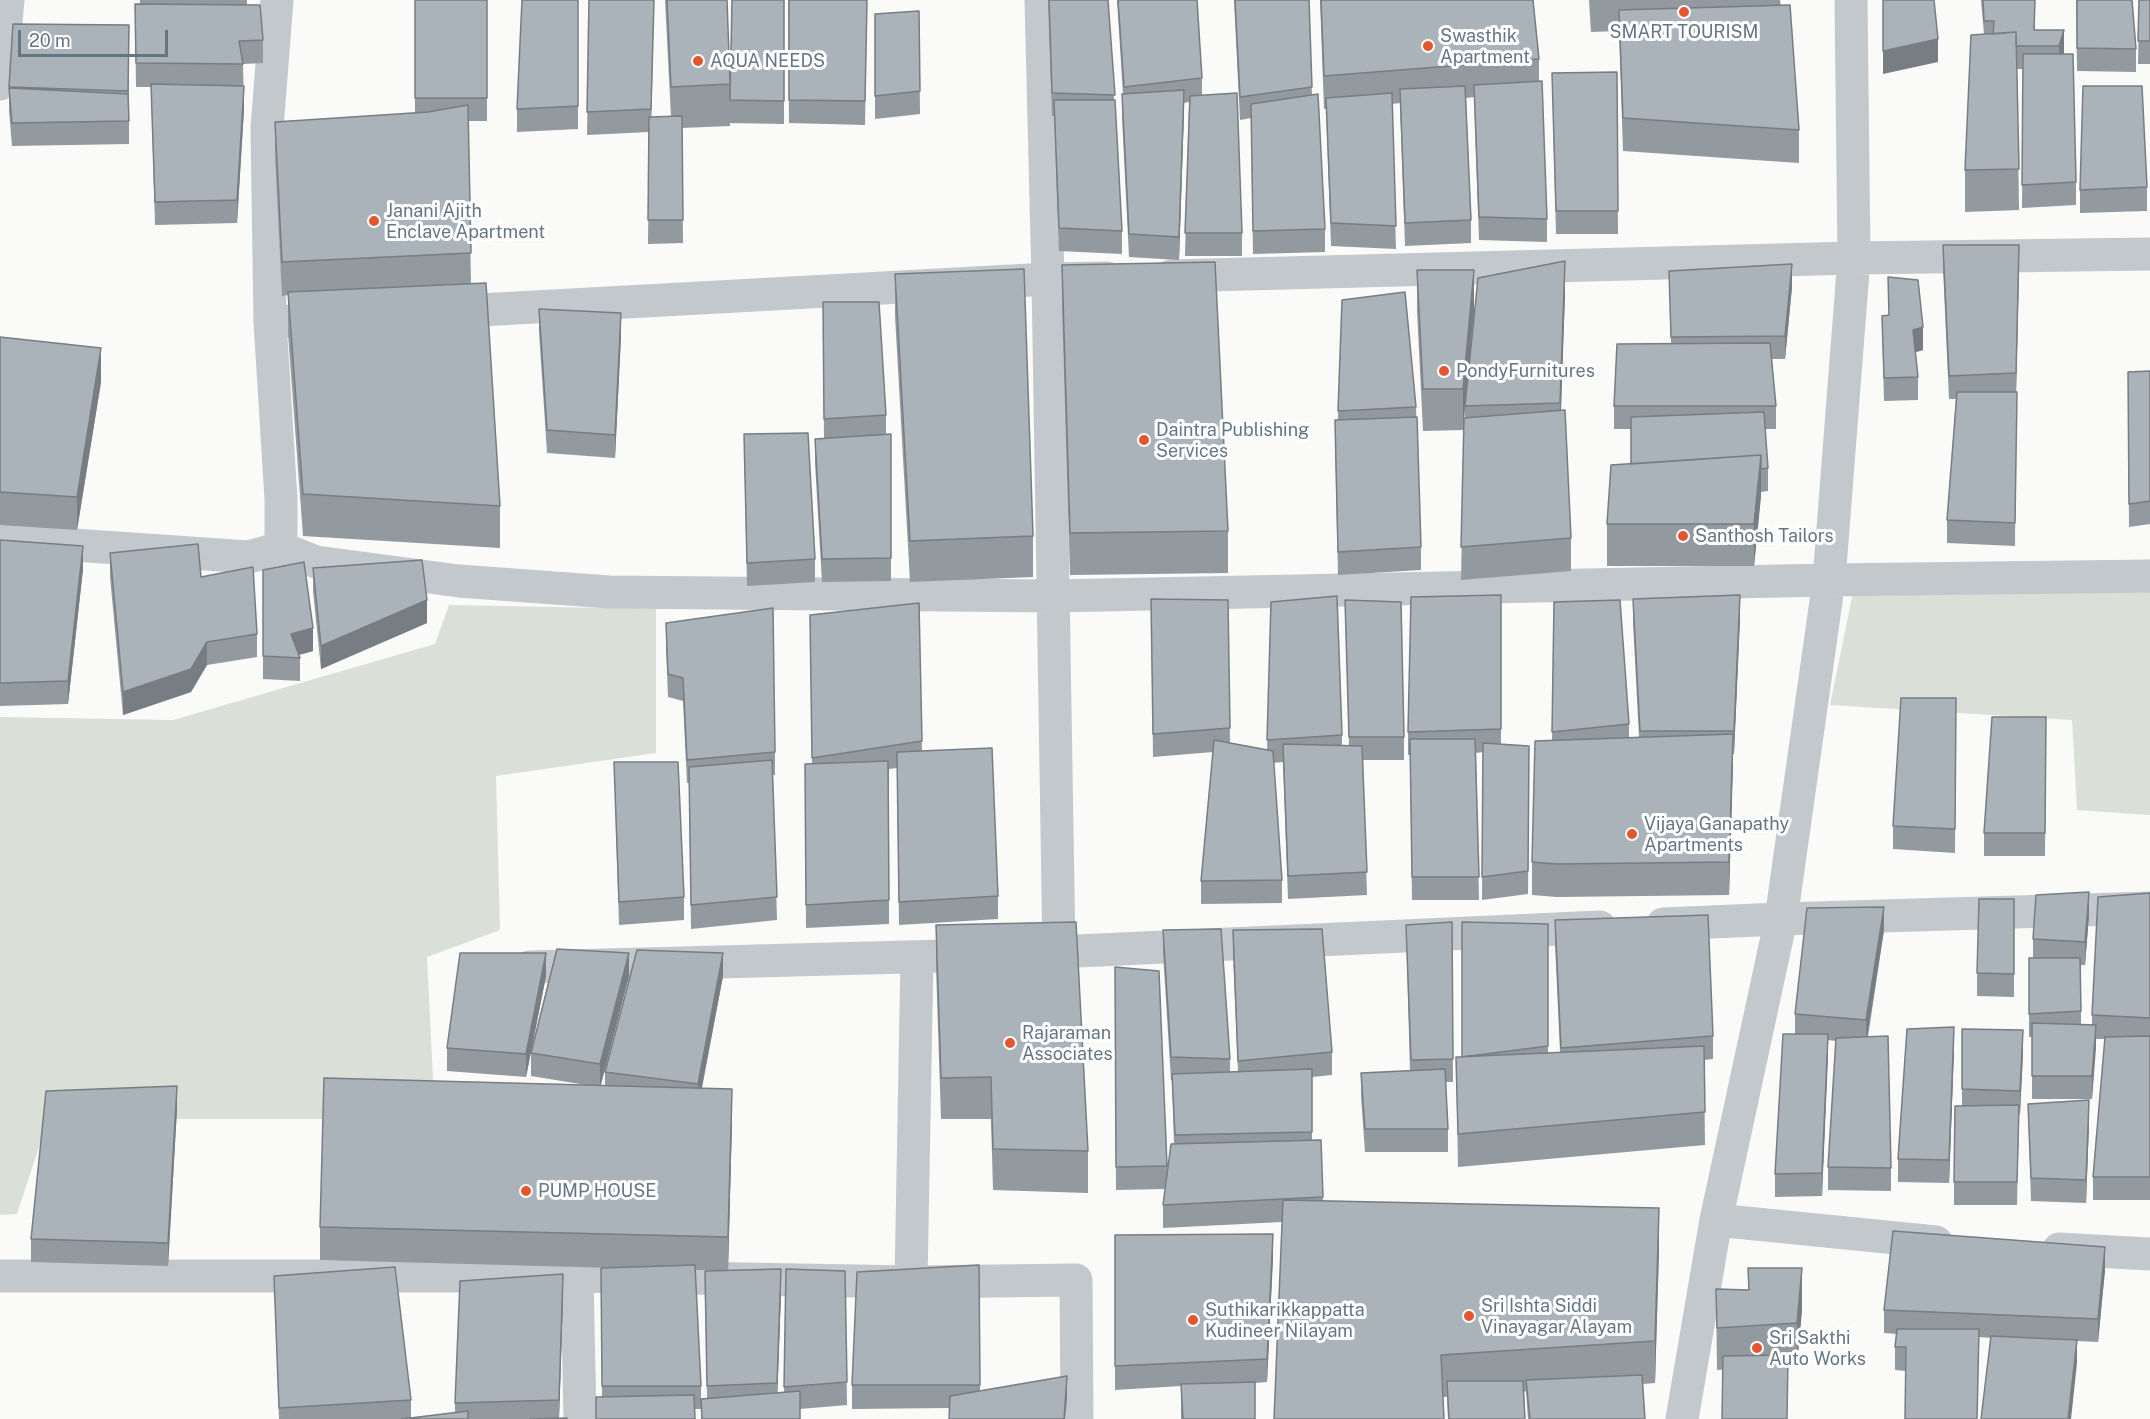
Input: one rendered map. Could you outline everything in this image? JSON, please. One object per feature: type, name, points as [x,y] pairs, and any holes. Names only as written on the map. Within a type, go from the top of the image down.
[{"type":"street","points":[[0,84],[8,0]]},
{"type":"street","points":[[277,0],[267,128],[270,322],[282,499],[281,548]]},
{"type":"street","points":[[1041,0],[1059,952]]},
{"type":"street","points":[[1682,1419],[1716,1220],[1781,919],[1829,580],[1854,258],[1851,0]]},
{"type":"street","points":[[414,314],[1048,279],[1854,258],[2150,255]]},
{"type":"street","points":[[270,322],[366,317]]},
{"type":"street","points":[[0,540],[249,557],[281,548],[316,562],[459,582],[609,592],[1053,596],[1829,580],[2150,576]]},
{"type":"street","points":[[529,967],[1059,952],[1781,919],[2150,908]]},
{"type":"street","points":[[911,1282],[917,957]]},
{"type":"street","points":[[1716,1220],[1971,1245]]},
{"type":"street","points":[[2030,1248],[2150,1254]]},
{"type":"street","points":[[0,1276],[577,1276],[911,1282],[1076,1281],[1077,1419]]},
{"type":"street","points":[[577,1276],[580,1419]]},
{"type":"shaded area","points":[[2150,585],[2150,815],[2077,810],[2072,720],[1830,705],[1853,592]]},
{"type":"shaded area","points":[[449,605],[656,609],[656,753],[496,776],[500,930],[427,957],[435,1119],[48,1119],[17,1214],[0,1215],[0,717],[173,720],[435,644]]},
{"type":"building","points":[[415,0],[487,0],[487,98],[415,98]]},
{"type":"building","points":[[522,0],[578,0],[578,106],[517,109]]},
{"type":"building","points":[[589,0],[654,0],[651,109],[587,112]]},
{"type":"building","name":"AQUA NEEDS","points":[[667,0],[727,0],[730,84],[671,87]]},
{"type":"building","points":[[732,0],[784,0],[784,101],[730,100]]},
{"type":"building","points":[[789,0],[867,0],[865,101],[789,100]]},
{"type":"building","points":[[1049,0],[1108,0],[1115,95],[1052,93]]},
{"type":"building","points":[[1118,0],[1197,0],[1202,78],[1124,87]]},
{"type":"building","points":[[1235,0],[1309,0],[1312,87],[1240,97]]},
{"type":"building","name":"Swasthik Apartment","points":[[1321,0],[1533,0],[1539,59],[1324,76]]},
{"type":"building","points":[[1883,0],[1934,0],[1938,39],[1883,51]]},
{"type":"building","points":[[1983,0],[2035,0],[2034,30],[2064,30],[2059,46],[2016,46],[2016,32],[1993,34],[1994,21],[1984,21]]},
{"type":"building","points":[[2077,0],[2132,0],[2136,49],[2077,48]]},
{"type":"building","points":[[2139,0],[2150,0],[2150,41],[2138,41]]},
{"type":"building","points":[[135,4],[260,5],[263,40],[239,41],[243,64],[136,63]]},
{"type":"building","points":[[1790,5],[1799,130],[1623,118],[1619,10]]},
{"type":"building","points":[[919,11],[920,91],[875,96],[875,14]]},
{"type":"building","points":[[13,24],[129,25],[128,91],[9,87]]},
{"type":"building","points":[[2016,32],[2019,169],[1965,170],[1971,35]]},
{"type":"building","points":[[2023,54],[2073,54],[2076,182],[2022,185]]},
{"type":"building","points":[[1617,72],[1618,211],[1556,211],[1552,73]]},
{"type":"building","points":[[1542,81],[1547,219],[1479,217],[1474,85]]},
{"type":"building","points":[[151,84],[244,86],[237,200],[155,202]]},
{"type":"building","points":[[1465,86],[1471,220],[1405,223],[1400,89]]},
{"type":"building","points":[[2083,86],[2142,86],[2147,187],[2080,190]]},
{"type":"building","points":[[9,88],[128,94],[129,121],[12,123]]},
{"type":"building","points":[[1184,90],[1179,237],[1129,234],[1122,94]]},
{"type":"building","points":[[1237,93],[1242,233],[1185,233],[1190,96]]},
{"type":"building","points":[[1392,93],[1396,226],[1331,223],[1326,98]]},
{"type":"building","points":[[1318,94],[1325,229],[1253,231],[1251,104]]},
{"type":"building","points":[[1054,100],[1115,100],[1122,231],[1059,228]]},
{"type":"building","name":"Janani Ajith Enclave Apartment","points":[[468,105],[471,253],[282,262],[275,122],[428,112]]},
{"type":"building","points":[[682,116],[683,220],[648,220],[649,117]]},
{"type":"building","points":[[1943,245],[2019,245],[2016,373],[1949,376]]},
{"type":"building","points":[[1565,261],[1560,403],[1465,406],[1478,278]]},
{"type":"building","name":"Daintra Publishing Services","points":[[1215,262],[1228,531],[1070,533],[1062,265]]},
{"type":"building","points":[[1792,264],[1785,336],[1671,337],[1669,271]]},
{"type":"building","points":[[1024,269],[1033,536],[910,541],[895,274]]},
{"type":"building","name":"PondyFurnitures","points":[[1417,270],[1474,270],[1463,389],[1423,389]]},
{"type":"building","points":[[1888,277],[1918,280],[1923,327],[1913,330],[1918,377],[1884,378],[1882,316],[1889,315]]},
{"type":"building","points":[[486,283],[500,506],[303,494],[288,292]]},
{"type":"building","points":[[1405,292],[1416,407],[1338,411],[1342,300]]},
{"type":"building","points":[[823,302],[879,302],[886,415],[824,419]]},
{"type":"building","points":[[539,309],[621,313],[615,435],[547,430]]},
{"type":"building","points":[[0,337],[101,348],[77,497],[0,492]]},
{"type":"building","points":[[1770,343],[1776,406],[1614,406],[1617,344]]},
{"type":"building","points":[[2150,371],[2150,501],[2129,504],[2128,372]]},
{"type":"building","points":[[1957,392],[2017,392],[2015,523],[1947,520]]},
{"type":"building","points":[[1565,410],[1571,538],[1461,547],[1464,418]]},
{"type":"building","points":[[1764,412],[1768,468],[1761,469],[1761,455],[1631,464],[1631,417]]},
{"type":"building","points":[[1417,417],[1421,547],[1338,552],[1335,420]]},
{"type":"building","points":[[808,433],[815,559],[747,563],[744,434]]},
{"type":"building","points":[[891,434],[891,558],[822,559],[815,439]]},
{"type":"building","points":[[1761,455],[1754,524],[1607,524],[1611,465]]},
{"type":"building","points":[[0,540],[83,546],[68,681],[0,683]]},
{"type":"building","points":[[198,544],[201,577],[253,567],[257,634],[207,642],[191,669],[123,692],[110,553]]},
{"type":"building","points":[[422,560],[427,600],[321,646],[313,568]]},
{"type":"building","points":[[304,562],[313,628],[291,634],[300,658],[263,656],[263,570]]},
{"type":"building","points":[[1501,595],[1501,729],[1408,732],[1411,597]]},
{"type":"building","points":[[1740,595],[1734,731],[1640,731],[1633,599]]},
{"type":"building","points":[[1337,596],[1342,735],[1267,740],[1271,602]]},
{"type":"building","points":[[1151,599],[1228,600],[1230,728],[1153,734]]},
{"type":"building","points":[[1345,600],[1401,602],[1404,737],[1349,737]]},
{"type":"building","points":[[1620,600],[1629,724],[1552,732],[1554,602]]},
{"type":"building","points":[[919,603],[922,741],[812,758],[810,615]]},
{"type":"building","points":[[773,608],[775,752],[687,760],[683,678],[668,674],[666,623]]},
{"type":"building","points":[[1901,698],[1956,698],[1955,829],[1893,826]]},
{"type":"building","points":[[1992,717],[2046,717],[2045,833],[1984,833]]},
{"type":"building","name":"Vijaya Ganapathy Apartments","points":[[1733,734],[1729,862],[1557,864],[1532,862],[1535,741]]},
{"type":"building","points":[[1410,739],[1475,739],[1479,877],[1412,877]]},
{"type":"building","points":[[1214,740],[1273,751],[1282,880],[1201,881]]},
{"type":"building","points":[[1483,743],[1529,746],[1528,871],[1482,877]]},
{"type":"building","points":[[1283,744],[1362,746],[1367,872],[1288,876]]},
{"type":"building","points":[[992,748],[998,896],[899,902],[897,752]]},
{"type":"building","points":[[772,760],[777,897],[691,905],[689,767]]},
{"type":"building","points":[[888,761],[889,900],[806,905],[805,764]]},
{"type":"building","points":[[614,762],[678,762],[684,897],[619,902]]},
{"type":"building","points":[[2089,892],[2085,942],[2033,939],[2036,895]]},
{"type":"building","points":[[2150,893],[2150,1018],[2092,1015],[2098,897]]},
{"type":"building","points":[[1979,899],[2014,899],[2014,974],[1977,973]]},
{"type":"building","points":[[1884,907],[1866,1020],[1795,1014],[1807,908]]},
{"type":"building","points":[[1708,915],[1713,1036],[1561,1048],[1555,920]]},
{"type":"building","name":"Rajaraman Associates","points":[[1076,922],[1088,1151],[993,1149],[991,1077],[941,1078],[936,925]]},
{"type":"building","points":[[1452,922],[1453,1059],[1411,1060],[1406,925]]},
{"type":"building","points":[[1462,922],[1548,924],[1548,1046],[1462,1057]]},
{"type":"building","points":[[1221,929],[1230,1059],[1171,1057],[1163,930]]},
{"type":"building","points":[[1322,929],[1332,1052],[1238,1061],[1233,930]]},
{"type":"building","points":[[557,949],[629,953],[600,1064],[531,1053]]},
{"type":"building","points":[[637,950],[723,953],[698,1084],[605,1072]]},
{"type":"building","points":[[460,953],[546,953],[526,1054],[447,1048]]},
{"type":"building","points":[[2029,958],[2080,958],[2081,1011],[2029,1014]]},
{"type":"building","points":[[1115,967],[1159,971],[1167,1166],[1116,1167]]},
{"type":"building","points":[[2032,1023],[2096,1025],[2092,1076],[2032,1076]]},
{"type":"building","points":[[1954,1027],[1949,1160],[1898,1159],[1907,1029]]},
{"type":"building","points":[[1962,1029],[2023,1030],[2020,1091],[1962,1089]]},
{"type":"building","points":[[1783,1034],[1828,1034],[1822,1173],[1775,1174]]},
{"type":"building","points":[[1888,1036],[1891,1168],[1828,1167],[1836,1038]]},
{"type":"building","points":[[2150,1036],[2150,1177],[2093,1177],[2105,1037]]},
{"type":"building","points":[[1704,1046],[1705,1112],[1458,1134],[1456,1057]]},
{"type":"building","points":[[1312,1069],[1312,1132],[1175,1135],[1172,1074]]},
{"type":"building","points":[[1445,1069],[1448,1129],[1365,1129],[1361,1073]]},
{"type":"building","name":"PUMP HOUSE","points":[[324,1078],[732,1089],[728,1237],[320,1227]]},
{"type":"building","points":[[177,1086],[168,1243],[31,1239],[46,1091]]},
{"type":"building","points":[[2089,1100],[2086,1180],[2031,1178],[2028,1104]]},
{"type":"building","points":[[2019,1105],[2017,1182],[1954,1182],[1955,1106]]},
{"type":"building","points":[[1321,1140],[1323,1197],[1163,1205],[1171,1144]]},
{"type":"building","name":"Sri Ishta Siddi Vinayagar Alayam","points":[[1283,1200],[1659,1208],[1655,1341],[1441,1355],[1444,1419],[1274,1419]]},
{"type":"building","points":[[1893,1231],[2105,1247],[2098,1319],[1884,1310]]},
{"type":"building","name":"Suthikarikkappatta Kudineer Nilayam","points":[[1273,1234],[1267,1359],[1115,1366],[1115,1235]]},
{"type":"building","points":[[695,1265],[701,1386],[602,1386],[601,1268]]},
{"type":"building","points":[[979,1265],[980,1385],[852,1385],[857,1272]]},
{"type":"building","points":[[395,1267],[411,1400],[279,1408],[274,1276]]},
{"type":"building","points":[[1748,1268],[1802,1268],[1797,1323],[1717,1328],[1716,1289],[1749,1290]]},
{"type":"building","points":[[781,1269],[777,1383],[707,1386],[705,1271]]},
{"type":"building","points":[[786,1269],[845,1271],[847,1382],[784,1387]]},
{"type":"building","points":[[563,1274],[559,1400],[455,1403],[460,1281]]},
{"type":"building","points":[[1897,1329],[1979,1329],[1977,1419],[1905,1419],[1906,1347],[1895,1347]]},
{"type":"building","points":[[1991,1336],[2077,1340],[2068,1419],[1981,1419]]},
{"type":"building","points":[[1788,1355],[1787,1419],[1722,1419],[1723,1356]]},
{"type":"building","points":[[1642,1375],[1645,1419],[1530,1419],[1526,1380]]},
{"type":"building","points":[[1067,1376],[1064,1419],[949,1419],[950,1396]]},
{"type":"building","points":[[1447,1381],[1523,1381],[1525,1419],[1449,1419]]},
{"type":"building","points":[[1255,1382],[1255,1419],[1183,1419],[1181,1384]]},
{"type":"building","points":[[800,1391],[800,1419],[702,1419],[701,1399]]},
{"type":"building","points":[[694,1395],[695,1419],[596,1419],[596,1397]]},
{"type":"building","points":[[468,1411],[468,1419],[402,1419]]},
{"type":"place","name":"SMART TOURISM","points":[[1684,12]]},
{"type":"place","name":"Swasthik Apartment","points":[[1428,46]]},
{"type":"place","name":"AQUA NEEDS","points":[[698,61]]},
{"type":"place","name":"Janani Ajith Enclave Apartment","points":[[374,221]]},
{"type":"place","name":"PondyFurnitures","points":[[1444,371]]},
{"type":"place","name":"Daintra Publishing Services","points":[[1144,440]]},
{"type":"place","name":"Santhosh Tailors","points":[[1683,536]]},
{"type":"place","name":"Vijaya Ganapathy Apartments","points":[[1632,834]]},
{"type":"place","name":"Rajaraman Associates","points":[[1010,1043]]},
{"type":"place","name":"PUMP HOUSE","points":[[526,1191]]},
{"type":"place","name":"Sri Ishta Siddi Vinayagar Alayam","points":[[1469,1316]]},
{"type":"place","name":"Suthikarikkappatta Kudineer Nilayam","points":[[1193,1320]]},
{"type":"place","name":"Sri Sakthi Auto Works","points":[[1757,1348]]}]
